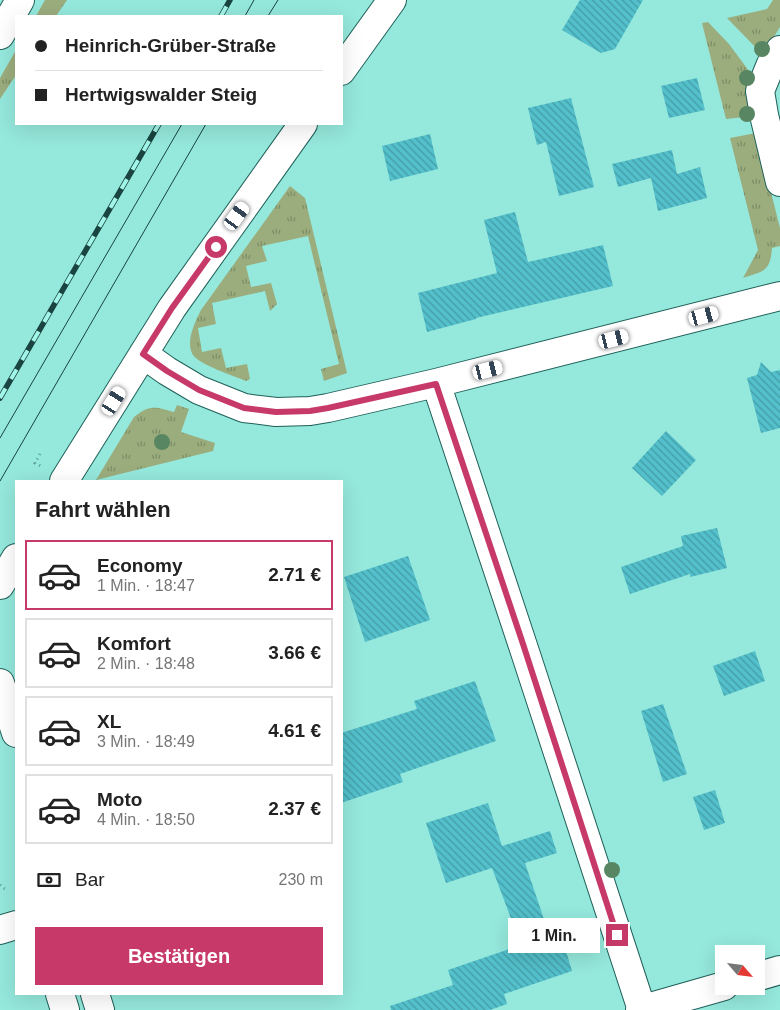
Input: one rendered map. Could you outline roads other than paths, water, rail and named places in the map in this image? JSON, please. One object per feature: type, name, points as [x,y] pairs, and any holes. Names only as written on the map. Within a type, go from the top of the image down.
[{"type":"street","points":[[0,35],[20,0]]},
{"type":"street","points":[[343,68],[392,0]]},
{"type":"street","points":[[780,50],[760,91],[780,182]]},
{"type":"street","points":[[65,480],[172,308],[302,125]]},
{"type":"street","points":[[143,354],[199,390],[244,408],[276,412],[310,411],[436,384],[780,296]]},
{"type":"street","points":[[436,384],[525,650],[641,1010],[715,989]]},
{"type":"street","points":[[0,585],[15,560]]},
{"type":"street","points":[[0,683],[15,730]]},
{"type":"street","points":[[0,930],[15,925]]},
{"type":"street","points":[[765,974],[780,970]]},
{"type":"street","points":[[60,995],[65,1010]]},
{"type":"street","points":[[95,995],[100,1010]]},
{"type":"tram line","points":[[246,15],[254,0]]},
{"type":"tram line","points":[[269,15],[278,0]]},
{"type":"tram line","points":[[0,438],[181,125]]},
{"type":"tram line","points":[[0,481],[205,125]]},
{"type":"railway","points":[[222,15],[230,0]]},
{"type":"railway","points":[[0,398],[158,125]]}]
